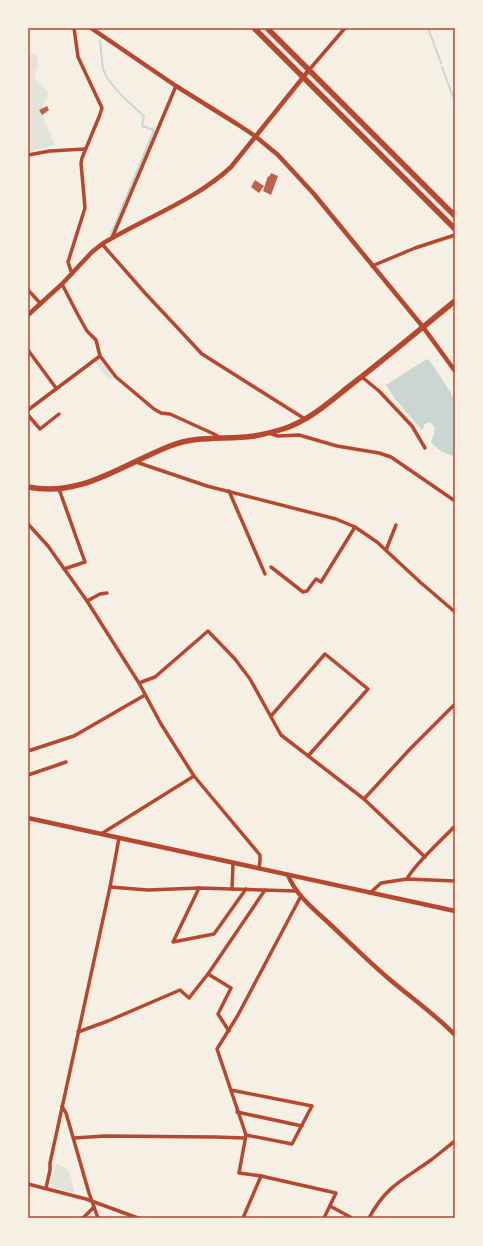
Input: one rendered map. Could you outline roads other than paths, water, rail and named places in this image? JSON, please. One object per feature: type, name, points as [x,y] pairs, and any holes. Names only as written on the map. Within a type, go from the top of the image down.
[{"type":"main road","points":[[254,28],[455,229]]},
{"type":"main road","points":[[267,28],[455,216]]},
{"type":"main road","points":[[28,487],[37,489],[59,489],[82,485],[170,446],[185,441],[254,436],[285,428],[318,411],[455,301]]},
{"type":"street","points":[[72,274],[68,262],[85,208],[81,163],[85,149],[102,108],[78,57],[74,28]]},
{"type":"street","points":[[91,28],[176,86],[255,136],[288,164],[422,327],[455,371]]},
{"type":"street","points":[[28,315],[102,244],[214,182],[230,167],[303,76],[345,28]]},
{"type":"street","points":[[112,238],[176,86]]},
{"type":"street","points":[[28,155],[50,151],[85,149]]},
{"type":"street","points":[[371,266],[415,248],[455,235]]},
{"type":"street","points":[[102,244],[202,354],[305,419]]},
{"type":"street","points":[[62,284],[87,330],[96,340],[100,356],[116,377],[154,409],[161,413],[170,414],[214,434],[219,438]]},
{"type":"street","points":[[28,290],[41,304]]},
{"type":"street","points":[[28,350],[56,388]]},
{"type":"street","points":[[28,410],[100,356]]},
{"type":"street","points":[[362,377],[379,391],[412,426],[425,448]]},
{"type":"street","points":[[28,415],[40,429],[59,414]]},
{"type":"street","points":[[268,433],[278,436],[299,435],[337,446],[385,455],[397,461],[455,501]]},
{"type":"street","points":[[136,462],[207,486],[336,519],[355,528],[377,542],[455,612]]},
{"type":"street","points":[[59,489],[85,562],[64,569]]},
{"type":"street","points":[[229,491],[265,574]]},
{"type":"street","points":[[28,524],[48,546],[87,602],[139,683],[161,724],[194,776],[260,855],[259,869]]},
{"type":"street","points":[[386,550],[396,525]]},
{"type":"street","points":[[271,568],[303,592],[307,591],[316,579],[321,582],[355,528]]},
{"type":"street","points":[[87,602],[100,594],[107,592]]},
{"type":"street","points":[[139,683],[155,677],[208,631],[235,659],[250,679],[281,735],[364,799],[425,857]]},
{"type":"street","points":[[271,716],[325,654],[368,689],[308,756]]},
{"type":"street","points":[[28,751],[74,736],[145,695]]},
{"type":"street","points":[[364,799],[410,749],[455,704]]},
{"type":"street","points":[[28,775],[66,762]]},
{"type":"street","points":[[101,834],[194,776]]},
{"type":"street","points":[[28,818],[233,864],[455,911]]},
{"type":"street","points":[[407,879],[425,857],[455,826]]},
{"type":"street","points":[[46,1188],[119,838]]},
{"type":"street","points":[[232,889],[233,864]]},
{"type":"street","points":[[288,875],[292,886],[301,896],[382,974],[433,1015],[455,1036]]},
{"type":"street","points":[[370,893],[381,883],[407,879],[455,881]]},
{"type":"street","points":[[110,887],[148,890],[199,888],[296,891]]},
{"type":"street","points":[[199,888],[174,942],[214,934],[246,889]]},
{"type":"street","points":[[78,1032],[108,1021],[180,990],[189,998],[208,974],[265,890]]},
{"type":"street","points":[[301,896],[229,1031],[217,1049],[245,1136],[240,1173],[262,1176],[336,1193],[324,1218]]},
{"type":"street","points":[[208,974],[231,988],[218,1014],[229,1031]]},
{"type":"street","points":[[74,1138],[105,1136],[245,1136],[292,1144],[312,1106],[231,1090]]},
{"type":"street","points":[[62,1106],[66,1112],[98,1218]]},
{"type":"street","points":[[238,1112],[302,1126]]},
{"type":"street","points":[[369,1218],[381,1198],[393,1186],[404,1177],[431,1160],[455,1141]]},
{"type":"street","points":[[243,1218],[262,1176]]},
{"type":"street","points":[[28,1184],[92,1201],[138,1218]]},
{"type":"street","points":[[330,1206],[352,1218]]},
{"type":"street","points":[[83,1218],[94,1207]]},
{"type":"waterway","points":[[428,28],[441,63]]},
{"type":"waterway","points":[[100,41],[103,69],[110,82],[144,116],[142,126],[154,130],[111,234]]},
{"type":"waterway","points":[[442,67],[455,102]]}]
